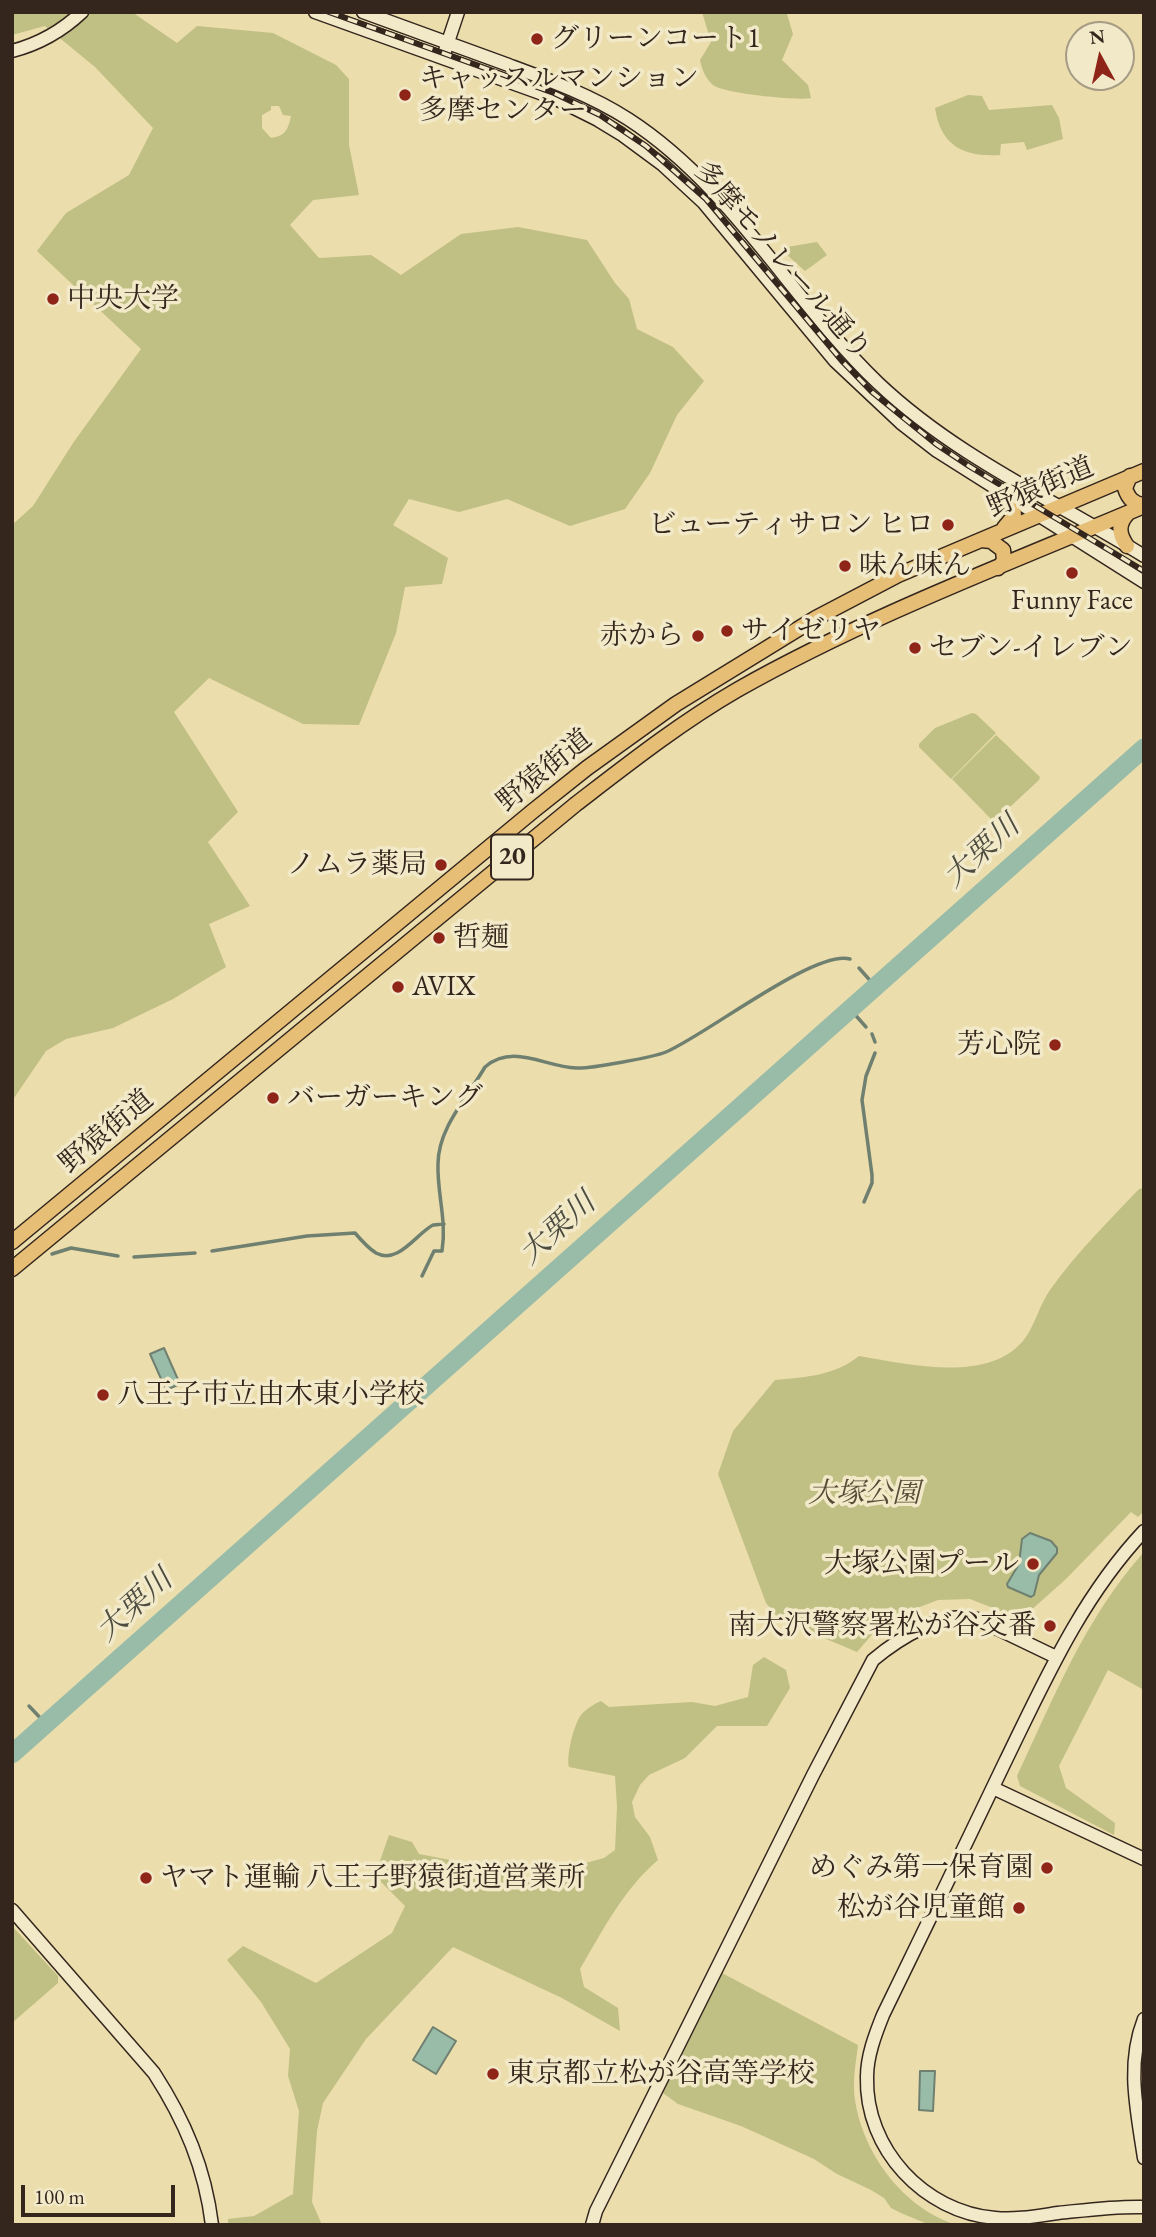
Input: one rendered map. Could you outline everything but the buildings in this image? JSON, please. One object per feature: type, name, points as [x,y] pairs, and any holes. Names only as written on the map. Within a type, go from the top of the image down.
[{"type":"main road","name":"野猿街道","points":[[12,1242],[625,739],[696,691],[817,618],[898,575],[1137,474]]},
{"type":"main road","points":[[1137,474],[1125,488],[1132,501],[1144,506]]},
{"type":"main road","points":[[1001,531],[1014,516],[1013,503],[1008,496]]},
{"type":"main road","name":"野猿街道","points":[[12,1269],[576,804],[637,757],[736,691],[809,651],[878,618],[1144,506]]},
{"type":"main road","points":[[1127,545],[1120,534],[1120,526],[1128,513]]},
{"type":"main road","points":[[981,540],[990,541],[1003,551],[1004,561],[998,568]]},
{"type":"main road","points":[[625,739],[637,757]]},
{"type":"main road","points":[[433,895],[443,913]]},
{"type":"main road","points":[[290,1013],[303,1030]]},
{"type":"main road","points":[[260,1038],[275,1035],[281,1040],[280,1048]]},
{"type":"street","points":[[12,51],[25,48],[52,34],[82,12]]},
{"type":"street","name":"多摩モノレール通り","points":[[315,12],[533,90],[578,110],[621,134],[663,165],[703,202],[835,361],[870,395],[937,451],[1144,582]]},
{"type":"street","name":"多摩モノレール通り","points":[[363,12],[583,94],[654,137],[713,192],[846,351],[880,385],[945,439],[1144,556]]},
{"type":"street","points":[[443,57],[458,12]]},
{"type":"street","points":[[1144,1531],[1118,1560],[1091,1597],[1056,1657],[877,2032],[868,2063],[867,2078],[871,2112],[887,2150],[912,2182],[931,2197],[960,2210],[993,2218],[1144,2207]]},
{"type":"street","points":[[592,2225],[596,2211],[790,1820],[873,1660],[884,1651],[942,1619],[964,1615],[978,1619],[1056,1657]]},
{"type":"street","points":[[993,1788],[1144,1859]]},
{"type":"street","points":[[12,1910],[126,2038],[167,2092],[197,2155],[212,2225]]},
{"type":"street","points":[[1144,2019],[1135,2045],[1133,2083],[1144,2158]]},
{"type":"green space","points":[[12,12],[73,12],[88,16],[91,12],[132,12],[177,43],[197,26],[273,33],[336,65],[349,79],[349,145],[359,195],[313,200],[290,225],[319,258],[371,255],[401,275],[461,234],[518,227],[587,240],[615,283],[629,299],[637,329],[673,347],[704,381],[677,415],[650,473],[625,509],[570,526],[507,499],[459,512],[409,499],[393,525],[448,558],[442,584],[405,587],[396,633],[359,725],[303,724],[209,678],[174,712],[238,812],[208,842],[250,906],[209,924],[226,967],[173,999],[113,1028],[66,1039],[46,1051],[12,1101],[12,525],[33,506],[73,443],[141,349],[37,251],[66,213],[129,175],[153,128],[95,67],[45,26],[12,35]],"holes":[[[271,106],[279,106],[283,115],[291,116],[290,121],[283,134],[271,138],[262,128],[262,115],[271,110]]]},
{"type":"green space","points":[[702,12],[789,12],[787,14],[793,34],[782,60],[808,85],[811,98],[760,96],[713,85],[704,73],[700,60],[711,42]]},
{"type":"green space","points":[[968,95],[982,96],[989,110],[1052,105],[1059,118],[1063,139],[1027,150],[1024,142],[1001,144],[1000,155],[965,151],[948,140],[942,132],[935,108]]},
{"type":"green space","points":[[817,242],[827,255],[805,271],[785,253],[787,247]]},
{"type":"green space","points":[[972,713],[996,733],[951,779],[919,744],[935,728]]},
{"type":"green space","points":[[996,735],[1040,777],[996,820],[991,819],[952,779]]},
{"type":"green space","name":"大塚公園","points":[[1144,1188],[1144,1511],[1138,1517],[1131,1512],[1066,1579],[1021,1619],[970,1599],[938,1600],[904,1613],[876,1630],[857,1652],[779,1619],[766,1603],[718,1474],[733,1431],[775,1380],[830,1372],[859,1356],[948,1367],[971,1366],[992,1361],[1011,1352],[1026,1337],[1047,1295],[1060,1276],[1139,1189]]},
{"type":"green space","points":[[1142,1554],[1144,1690],[1108,1670],[1059,1766],[1066,1788],[1115,1823],[1114,1835],[1020,1786],[1017,1776],[1087,1633],[1121,1580]]},
{"type":"green space","points":[[764,1657],[786,1670],[790,1688],[767,1726],[717,1726],[685,1758],[649,1775],[640,1785],[632,1802],[635,1817],[650,1837],[658,1860],[624,1897],[580,1969],[584,1987],[618,2008],[620,2031],[562,1998],[453,1947],[366,2039],[323,2103],[317,2131],[312,2202],[322,2225],[228,2225],[228,2219],[254,2216],[293,2194],[299,2111],[288,2076],[290,2049],[261,2002],[227,1960],[243,1946],[316,1983],[392,1933],[405,1906],[381,1882],[380,1861],[389,1835],[412,1842],[419,1854],[497,1869],[532,1881],[561,1881],[582,1864],[604,1858],[615,1850],[615,1776],[569,1767],[571,1740],[581,1715],[601,1701],[609,1707],[692,1702],[715,1706],[748,1697],[753,1665]]},
{"type":"green space","points":[[12,1926],[58,1976],[58,1983],[12,2023]]},
{"type":"green space","points":[[722,1973],[858,2045],[854,2079],[855,2100],[867,2140],[877,2159],[904,2193],[938,2217],[957,2225],[930,2225],[901,2213],[891,2208],[884,2198],[814,2159],[741,2126],[678,2104],[663,2093]]},
{"type":"shaded area","points":[[164,1348],[180,1384],[166,1390],[150,1354]]},
{"type":"shaded area","name":"大塚公園プール","points":[[1030,1533],[1051,1541],[1057,1548],[1057,1553],[1039,1575],[1034,1595],[1031,1597],[1008,1587],[1007,1584],[1019,1564],[1022,1539]]},
{"type":"shaded area","points":[[433,2027],[456,2041],[436,2074],[413,2060]]},
{"type":"shaded area","points":[[920,2071],[935,2071],[933,2111],[919,2110]]},
{"type":"waterway","name":"大栗川","points":[[12,1754],[1144,748]]},
{"type":"waterway","points":[[422,1276],[434,1251],[442,1251],[439,1151],[448,1126],[485,1067],[496,1060],[518,1057],[564,1067],[583,1068],[636,1060],[666,1052],[812,967],[834,959],[850,959]]},
{"type":"waterway","points":[[859,968],[875,986]]},
{"type":"waterway","points":[[850,1009],[866,1027]]},
{"type":"waterway","points":[[872,1034],[875,1042]]},
{"type":"waterway","points":[[864,1202],[872,1183],[872,1175],[862,1100],[866,1076],[875,1053]]},
{"type":"waterway","points":[[212,1251],[307,1236],[355,1233],[367,1246],[384,1256],[399,1252],[433,1225],[444,1224]]},
{"type":"waterway","points":[[52,1254],[71,1248],[118,1256]]},
{"type":"waterway","points":[[134,1257],[195,1253]]},
{"type":"waterway","points":[[29,1706],[47,1725]]},
{"type":"railway","points":[[329,12],[554,93],[600,115],[646,146],[706,199],[843,362],[872,392],[936,444],[969,466],[1144,571]]},
{"type":"place","name":"グリーンコート1","points":[[537,39]]},
{"type":"place","name":"キャッスルマンション 多摩センター","points":[[405,95]]},
{"type":"place","name":"中央大学","points":[[53,299]]},
{"type":"place","name":"ビューティサロン ヒロ","points":[[948,525]]},
{"type":"place","name":"味ん味ん","points":[[845,566]]},
{"type":"place","name":"Funny Face","points":[[1072,573]]},
{"type":"place","name":"サイゼリヤ","points":[[727,631]]},
{"type":"place","name":"赤から","points":[[698,636]]},
{"type":"place","name":"セブン-イレブン","points":[[915,648]]},
{"type":"place","name":"ノムラ薬局","points":[[441,865]]},
{"type":"place","name":"哲麺","points":[[439,938]]},
{"type":"place","name":"AVIX","points":[[398,987]]},
{"type":"place","name":"芳心院","points":[[1055,1045]]},
{"type":"place","name":"バーガーキング","points":[[273,1098]]},
{"type":"place","name":"八王子市立由木東小学校","points":[[103,1395]]},
{"type":"place","name":"大塚公園プール","points":[[1033,1564]]},
{"type":"place","name":"南大沢警察署松が谷交番","points":[[1050,1626]]},
{"type":"place","name":"めぐみ第一保育園","points":[[1047,1868]]},
{"type":"place","name":"ヤマト運輸 八王子野猿街道営業所","points":[[146,1878]]},
{"type":"place","name":"松が谷児童館","points":[[1019,1908]]},
{"type":"place","name":"東京都立松が谷高等学校","points":[[493,2074]]}]
